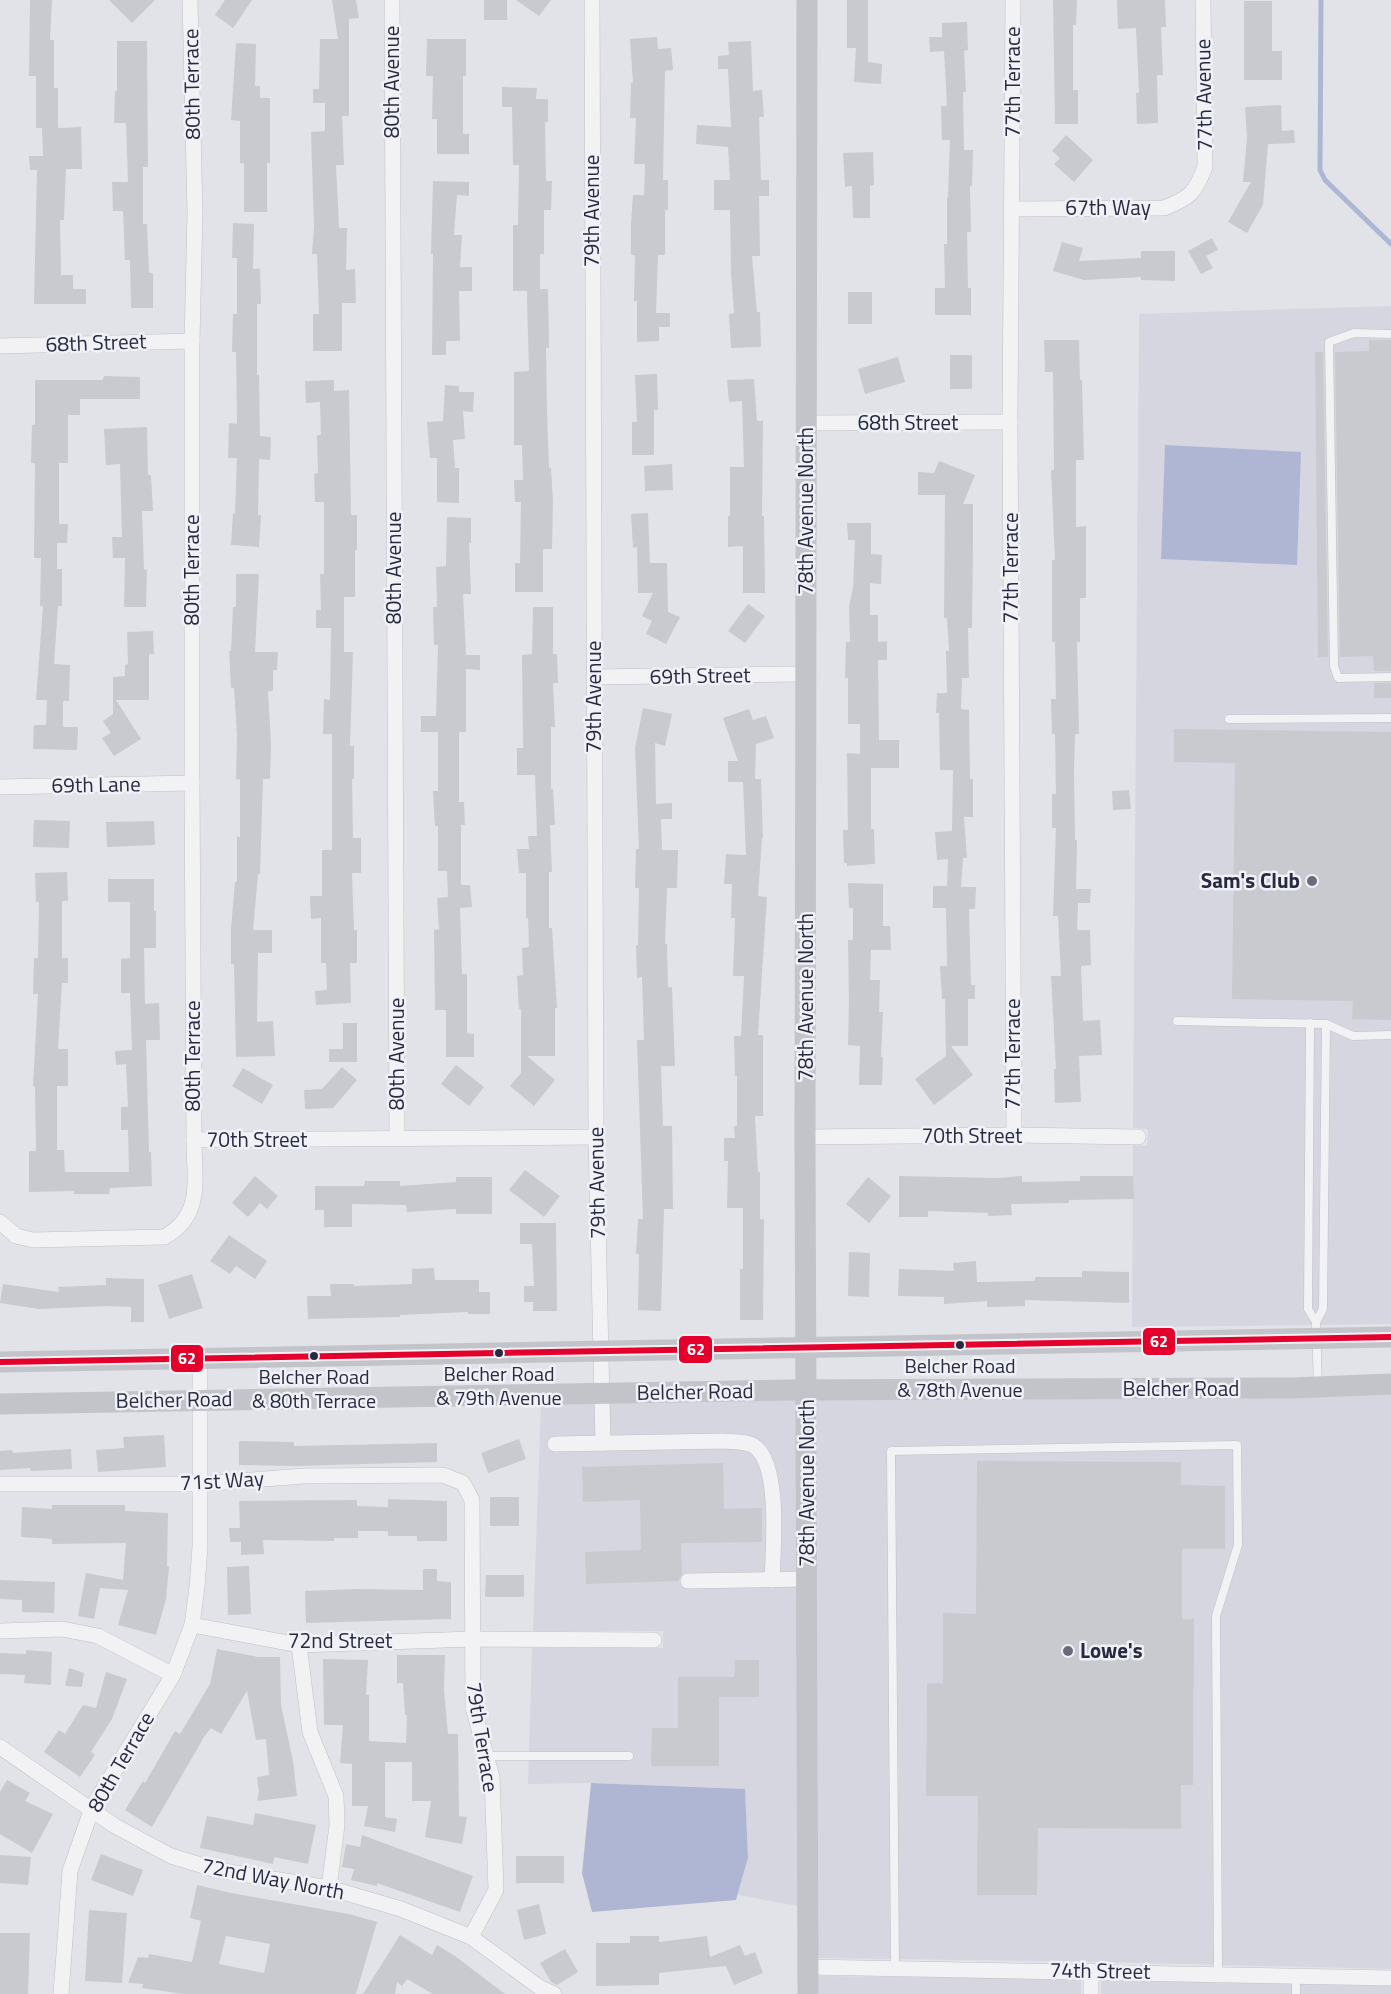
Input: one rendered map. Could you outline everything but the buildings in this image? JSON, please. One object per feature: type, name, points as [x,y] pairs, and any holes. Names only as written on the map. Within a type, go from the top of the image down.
[{"type":"main road","name":"78th Avenue North","points":[[807,0],[805,1137],[808,1994]]},
{"type":"main road","name":"Belcher Road","points":[[0,1362],[807,1349],[1317,1330],[1391,1337]]},
{"type":"main road","name":"Belcher Road","points":[[0,1404],[807,1390],[1318,1387],[1391,1384]]},
{"type":"street","name":"80th Terrace","points":[[190,0],[195,213],[192,341],[194,1140]]},
{"type":"street","name":"80th Avenue","points":[[392,0],[397,1137]]},
{"type":"street","name":"79th Avenue","points":[[592,0],[596,1137],[603,1443]]},
{"type":"street","name":"77th Terrace","points":[[1013,0],[1010,422],[1014,1135]]},
{"type":"street","name":"77th Avenue","points":[[1197,188],[1205,167],[1203,0]]},
{"type":"street","name":"67th Way","points":[[1012,209],[1164,208],[1182,201],[1197,188]]},
{"type":"street","name":"68th Street","points":[[0,346],[192,341]]},
{"type":"street","name":"68th Street","points":[[807,423],[1010,422]]},
{"type":"street","name":"69th Street","points":[[594,677],[805,674]]},
{"type":"street","name":"69th Lane","points":[[0,787],[192,783]]},
{"type":"street","name":"70th Street","points":[[805,1137],[1014,1135],[1138,1137]]},
{"type":"street","name":"70th Street","points":[[1,1223],[16,1236],[33,1240],[164,1237],[180,1226],[191,1210],[194,1195],[194,1140],[596,1137]]},
{"type":"street","points":[[0,1631],[62,1629],[98,1636],[172,1675],[192,1625],[199,1570],[200,1358]]},
{"type":"street","points":[[555,1444],[723,1441],[748,1443],[757,1448],[772,1480],[772,1580]]},
{"type":"street","name":"71st Way","points":[[0,1485],[200,1484],[304,1476],[443,1475]]},
{"type":"street","name":"79th Terrace","points":[[443,1475],[463,1483],[472,1500],[473,1707],[492,1777],[496,1890],[471,1937]]},
{"type":"street","points":[[688,1581],[807,1579]]},
{"type":"street","name":"72nd Street","points":[[192,1625],[299,1645],[472,1639],[654,1640]]},
{"type":"street","points":[[299,1645],[310,1732],[336,1796],[338,1825],[329,1888]]},
{"type":"street","name":"80th Terrace","points":[[61,1994],[70,1871],[92,1808],[172,1675]]},
{"type":"street","name":"72nd Way North","points":[[0,1747],[92,1808],[115,1826],[171,1856],[218,1870],[329,1888],[401,1909],[471,1937],[539,1987],[554,1994]]},
{"type":"street","name":"74th Street","points":[[808,1967],[1391,1977]]},
{"type":"street","points":[[1091,1971],[1091,1994]]},
{"type":"lane","points":[[1391,334],[1354,333],[1329,342],[1334,666],[1338,678],[1391,677]]},
{"type":"lane","points":[[1229,719],[1391,718]]},
{"type":"lane","points":[[1177,1021],[1326,1024],[1353,1036],[1391,1035]]},
{"type":"lane","points":[[1310,1023],[1308,1309],[1317,1330]]},
{"type":"lane","points":[[1318,1387],[1317,1330],[1323,1309],[1326,1024]]},
{"type":"lane","points":[[895,1968],[891,1451],[1237,1445],[1238,1545],[1216,1617],[1218,1973]]},
{"type":"lane","points":[[487,1756],[629,1756]]},
{"type":"lane","points":[[1296,1975],[1296,1994]]},
{"type":"shaded area","points":[[1391,306],[1391,1324],[1132,1327],[1133,1145],[1147,1146],[1148,1129],[1133,1128],[1139,314]]},
{"type":"shaded area","points":[[1391,1393],[1391,1969],[818,1958],[817,1398]]},
{"type":"shaded area","points":[[798,1399],[798,1906],[738,1895],[748,1858],[745,1789],[591,1783],[528,1784],[532,1648],[663,1648],[663,1631],[533,1631],[541,1403]]},
{"type":"shaded area","points":[[818,1976],[1081,1979],[1081,1994],[818,1994]]},
{"type":"shaded area","points":[[1101,1980],[1391,1986],[1391,1994],[1101,1994]]},
{"type":"water","points":[[1165,445],[1301,452],[1297,565],[1161,559]]},
{"type":"water","points":[[591,1783],[745,1789],[748,1858],[736,1900],[592,1912],[582,1873]]},
{"type":"waterway","points":[[1321,0],[1320,170],[1325,180],[1391,244]]},
{"type":"transit line","name":"62","points":[[0,1362],[1391,1337]]},
{"type":"place","name":"Sam's Club","points":[[1312,881]]},
{"type":"place","name":"Belcher Road & 78th Avenue","points":[[960,1345]]},
{"type":"place","name":"Belcher Road & 79th Avenue","points":[[499,1353]]},
{"type":"place","name":"Belcher Road & 80th Terrace","points":[[314,1356]]},
{"type":"place","name":"Lowe's","points":[[1068,1651]]}]
